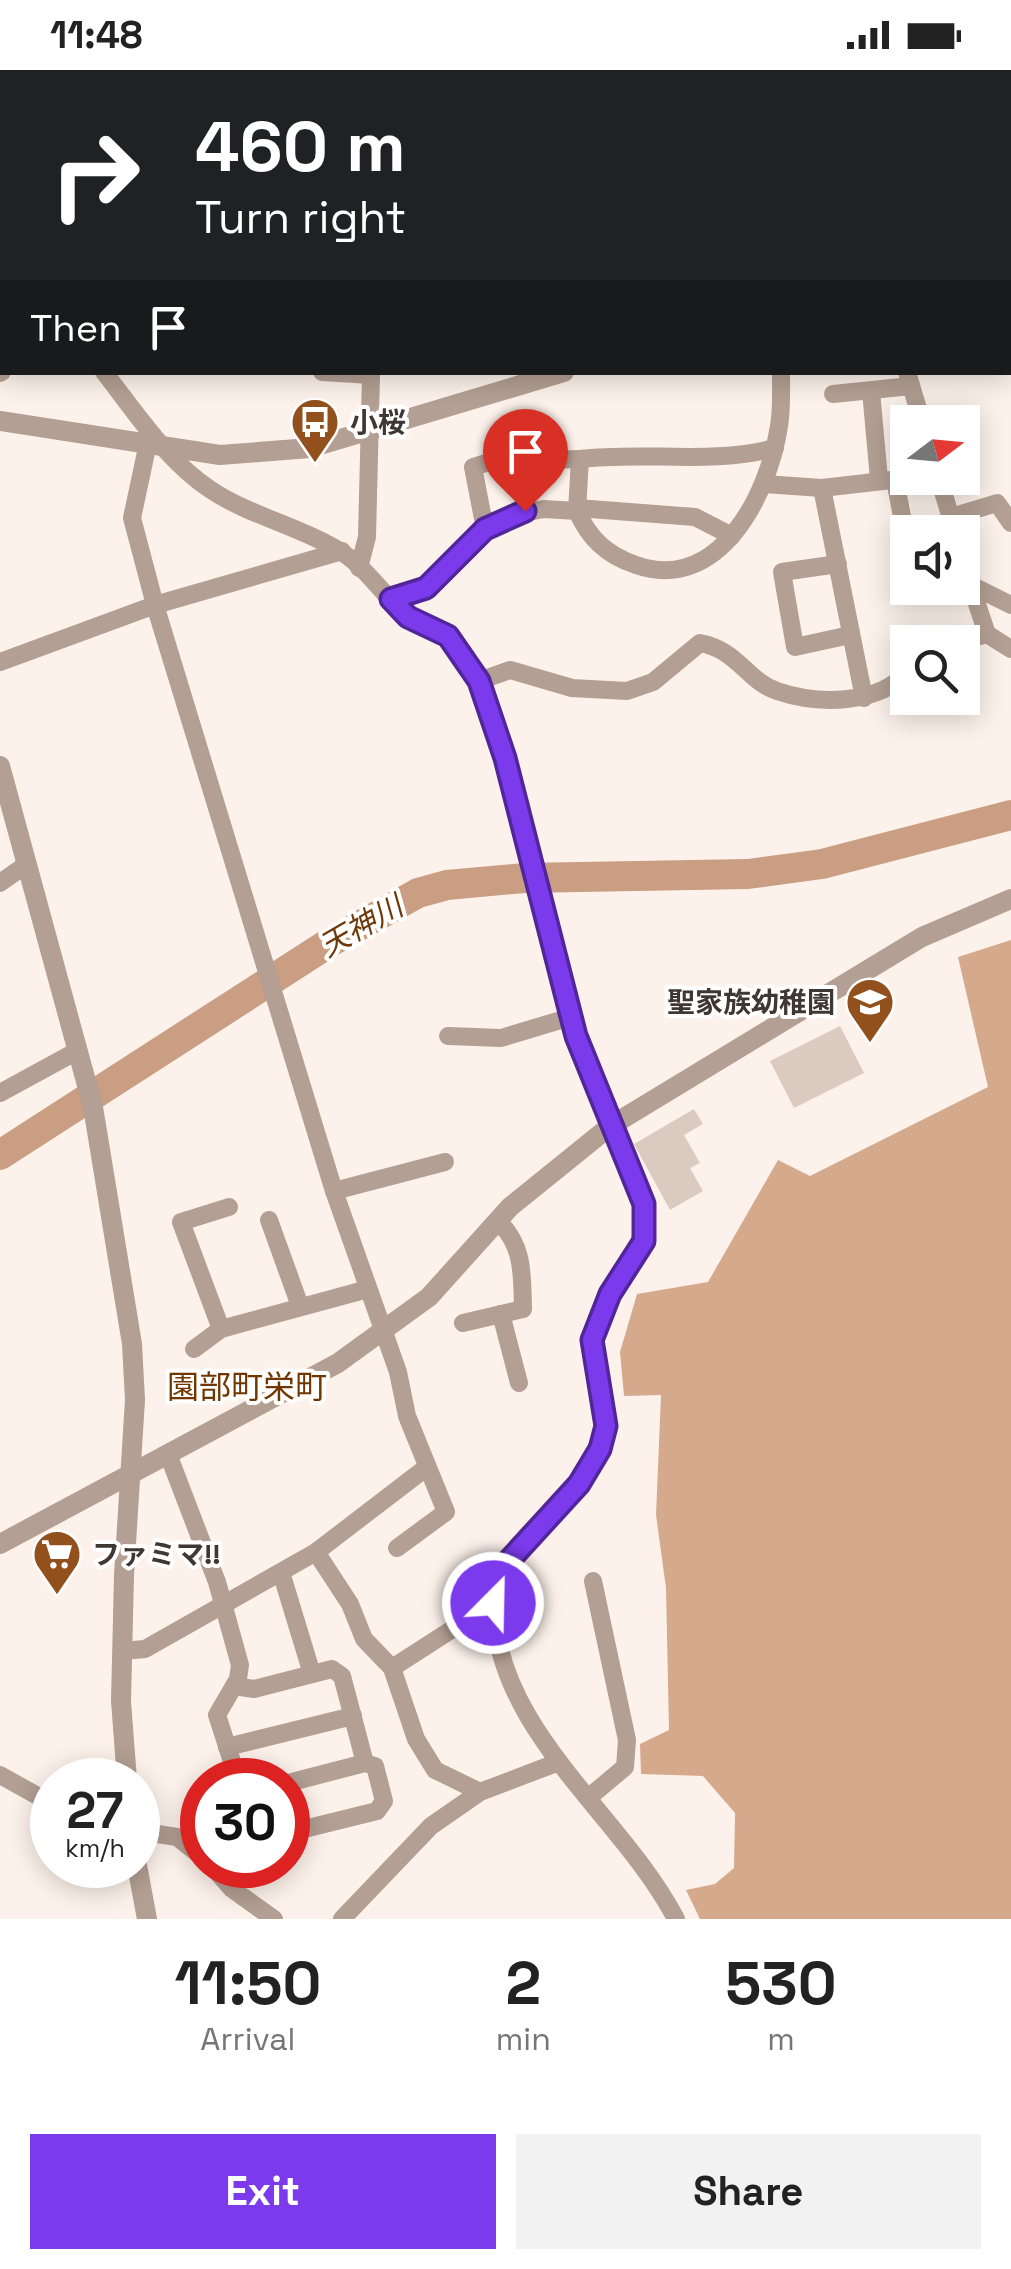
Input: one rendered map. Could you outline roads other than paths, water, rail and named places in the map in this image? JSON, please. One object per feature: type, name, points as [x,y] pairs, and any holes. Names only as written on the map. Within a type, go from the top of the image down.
[{"type":"street","points":[[106,375],[155,444],[211,490],[342,551],[408,617],[448,636],[479,681],[505,758],[571,1017],[609,1126],[644,1204],[644,1241],[610,1294],[592,1340],[606,1426],[600,1449],[579,1484],[504,1566],[493,1603],[499,1653],[511,1683],[559,1762],[644,1864],[676,1919]]},
{"type":"street","points":[[360,568],[367,537],[372,375]]},
{"type":"street","points":[[0,421],[220,455],[310,448],[372,432],[503,382],[546,375]]},
{"type":"street","points":[[580,459],[577,509],[588,536],[619,560],[663,572],[691,566],[715,553],[732,536],[764,484],[774,448],[781,375]]},
{"type":"street","points":[[833,394],[871,391],[909,380],[917,405]]},
{"type":"street","points":[[871,391],[890,464]]},
{"type":"street","points":[[155,444],[132,518],[155,605],[334,1191],[427,1467],[446,1512],[396,1548]]},
{"type":"street","points":[[485,529],[474,467],[518,454],[543,460],[616,455],[736,458],[774,448]]},
{"type":"street","points":[[764,484],[822,488],[890,480]]},
{"type":"street","points":[[822,488],[864,698]]},
{"type":"street","points":[[974,515],[997,504],[1011,524]]},
{"type":"street","points":[[391,599],[426,588],[485,529],[525,511],[577,509],[695,516],[732,536]]},
{"type":"street","points":[[0,662],[155,605],[342,551]]},
{"type":"street","points":[[838,564],[782,572],[795,647],[850,635]]},
{"type":"street","points":[[980,583],[1011,605]]},
{"type":"street","points":[[977,605],[987,634],[1011,649]]},
{"type":"street","points":[[980,636],[987,634]]},
{"type":"street","points":[[479,681],[510,670],[572,688],[628,690],[653,682],[700,643],[722,647],[775,691],[864,698],[890,688]]},
{"type":"street","points":[[0,766],[90,1097],[132,1344],[132,1473],[122,1652],[127,1758]]},
{"type":"street","points":[[0,883],[27,864]]},
{"type":"street","points":[[0,1544],[338,1364],[428,1297],[538,1181],[609,1126],[922,937],[1011,898]]},
{"type":"street","points":[[448,1036],[501,1038],[571,1017]]},
{"type":"street","points":[[0,1093],[78,1051]]},
{"type":"street","points":[[334,1191],[445,1162]]},
{"type":"street","points":[[221,1329],[180,1222],[229,1207]]},
{"type":"street","points":[[269,1220],[300,1306]]},
{"type":"street","points":[[463,1323],[523,1308],[522,1262],[513,1236],[498,1220]]},
{"type":"street","points":[[194,1348],[221,1329],[368,1290]]},
{"type":"street","points":[[501,1314],[518,1383]]},
{"type":"street","points":[[168,1454],[240,1665],[234,1686],[217,1715],[231,1758]]},
{"type":"street","points":[[122,1652],[145,1650],[316,1552],[427,1467]]},
{"type":"street","points":[[316,1552],[350,1604],[364,1639],[392,1668],[416,1739],[435,1770],[480,1792]]},
{"type":"street","points":[[281,1572],[312,1674]]},
{"type":"street","points":[[588,1798],[625,1767],[627,1740],[593,1580]]},
{"type":"street","points":[[392,1668],[493,1603]]},
{"type":"street","points":[[234,1686],[254,1688],[332,1669],[342,1676],[364,1762]]},
{"type":"street","points":[[227,1747],[352,1716]]},
{"type":"street","points":[[310,1776],[364,1762],[375,1766],[384,1802],[377,1812],[310,1828]]},
{"type":"street","points":[[342,1919],[431,1826],[480,1792],[559,1762]]},
{"type":"street","points":[[0,1775],[30,1792]]},
{"type":"street","points":[[141,1888],[147,1919]]},
{"type":"street","points":[[231,1888],[274,1919]]},
{"type":"waterway","name":"天神川","points":[[0,1155],[332,941],[418,893],[447,885],[524,878],[748,874],[822,864],[1011,815]]},
{"type":"place","name":"小桜","points":[[315,464]]},
{"type":"place","name":"聖家族幼稚園","points":[[870,1044]]},
{"type":"place","name":"ファミマ!!","points":[[57,1596]]},
{"type":"district","name":"園部町栄町","points":[[247,1387]]}]
